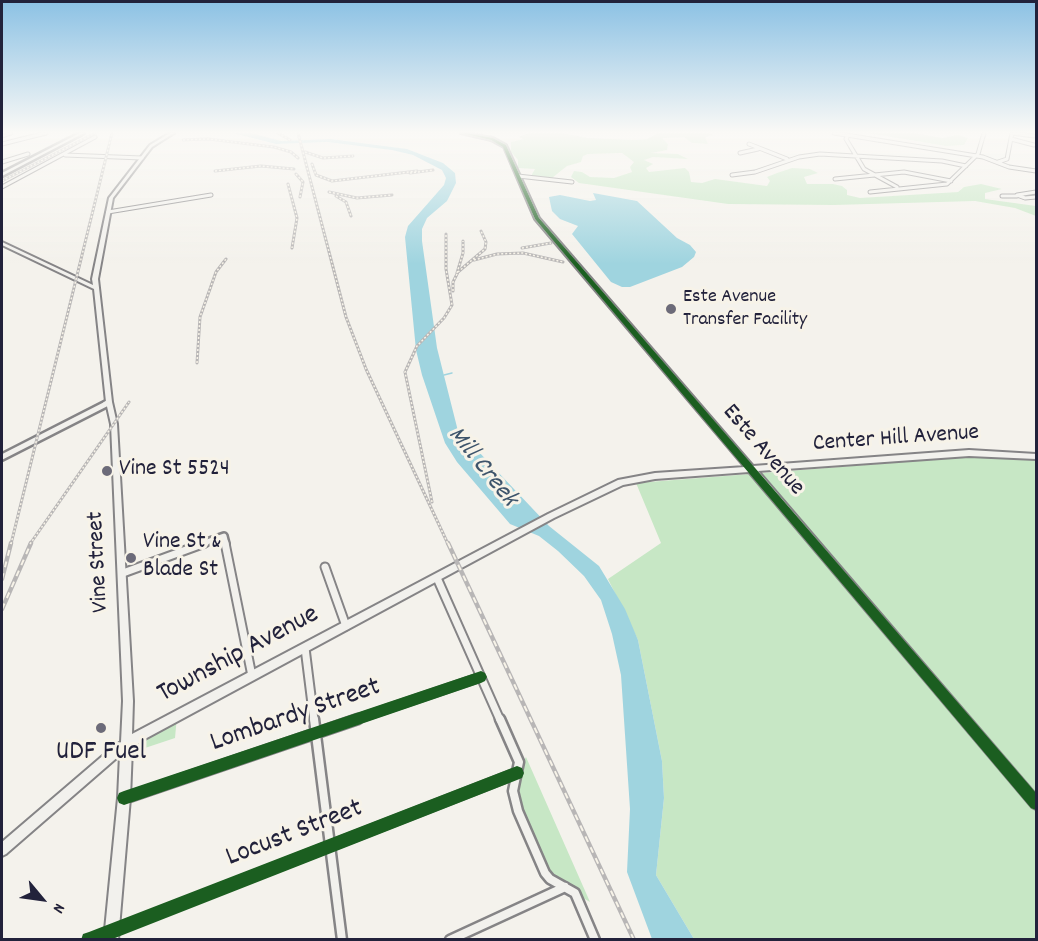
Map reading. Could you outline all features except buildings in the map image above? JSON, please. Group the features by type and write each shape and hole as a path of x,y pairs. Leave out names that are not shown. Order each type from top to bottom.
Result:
{"main road":[{"name":"Vine Street","path":"111,935 128,744 123,573 114,424 109,402 95,279 112,195 127,177"},
{"name":"Este Avenue","path":"518,177 537,218 1036,803"},
{"path":"2,243 95,288"},
{"name":"Center Hill Avenue","path":"519,533 606,489 632,480 969,453 1036,456"},
{"name":"Township Avenue","path":"2,850 128,744 519,533"}],"street":[{"path":"2,187 21,177"},
{"path":"526,177 572,182"},
{"path":"835,179 855,177"},
{"path":"878,177 898,187"},
{"path":"930,177 951,181"},
{"path":"870,192 898,187 936,187 955,177"},
{"path":"1002,196 1036,194"},
{"path":"108,212 211,195"},
{"path":"2,458 109,402"},
{"path":"123,573 224,536 252,676"},
{"path":"325,567 346,626"},
{"path":"437,578 519,762 513,791 518,811 545,873 575,893 595,939"},
{"path":"305,648 318,733 342,939"},
{"name":"Lombardy Street","path":"124,798 481,677"},
{"name":"Locust Street","path":"89,939 111,935 331,845 517,773"},
{"path":"450,939 565,887"}],"green space":[{"path":"571,177 690,177 691,182 702,183 715,179 767,186 770,181 767,177 804,177 807,184 842,186 847,190 847,195 860,198 958,192 964,187 981,184 1002,189 985,193 985,199 1036,206 1036,216 1015,208 975,201 834,205 728,204 579,183"},
{"path":"979,456 1036,460 1036,939 694,939 656,875 664,798 662,761 638,640 608,579 661,543 636,483"},
{"path":"177,716 175,738 127,754 128,744"},
{"path":"526,757 590,902 550,879 513,795 517,773"}],"water":[{"name":"Mill Creek","path":"455,177 456,183 447,201 427,218 422,229 422,241 437,348 461,443 478,451 549,526 599,566 625,609 638,640 662,761 664,798 656,875 694,939 652,939 627,872 630,809 621,675 612,634 601,600 584,576 558,551 539,536 510,524 457,462 445,443 422,375 416,350 405,237 408,226 444,185 446,178"},
{"path":"593,193 637,201 677,238 690,245 696,252 694,257 682,267 630,287 622,287 611,282 572,234 578,226 560,219 552,211 549,197 560,195 590,201 596,200"}],"waterway":[{"path":"444,375 452,373"}],"railway":[{"path":"2,181 10,177"},
{"path":"11,544 101,177"},
{"path":"299,177 303,182 300,197"},
{"path":"309,177 346,317 366,369 448,544"},
{"path":"321,177 332,181 367,177"},
{"path":"288,184 297,218 292,248"},
{"path":"329,192 357,198 392,195"},
{"path":"336,196 346,202 351,216"},
{"path":"453,291 453,282 458,272 485,249 486,242 481,231"},
{"path":"432,502 405,372 417,346 444,318 452,305 446,269 446,234"},
{"path":"457,273 463,253 463,241"},
{"path":"522,248 551,243"},
{"path":"474,260 497,254 523,253 563,262"},
{"path":"197,363 200,317 216,272 226,259"},
{"path":"30,544 129,402"},
{"path":"2,579 11,543"},
{"path":"2,609 31,543"},
{"path":"448,543 634,940"}],"cycle path":[{"path":"519,177 537,218 1036,803"},
{"path":"124,798 481,677"},
{"path":"89,940 517,773"}],"place":[{"name":"Este Avenue Transfer Facility","path":"671,309"},
{"name":"Vine St 5524","path":"107,471"},
{"name":"Vine St & Blade St","path":"131,558"},
{"name":"UDF Fuel","path":"101,728"}]}
